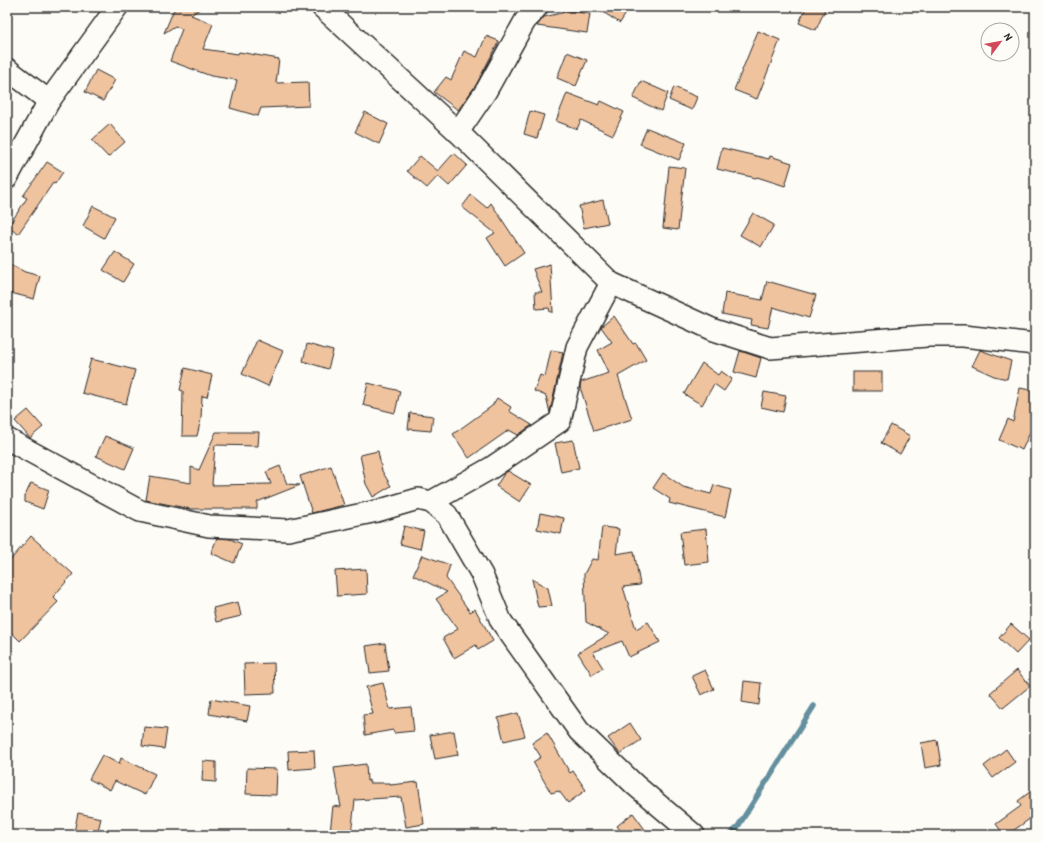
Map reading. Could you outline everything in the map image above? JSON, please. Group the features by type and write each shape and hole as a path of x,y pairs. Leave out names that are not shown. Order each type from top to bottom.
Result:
{"street":[{"path":"7,178 49,102 117,7"},
{"path":"322,7 458,132 611,283 714,330 770,348 927,336 963,336 1035,344"},
{"path":"458,132 486,90 525,22 537,7"},
{"path":"7,69 49,102"},
{"path":"431,502 491,468 560,421 577,347 611,283"},
{"path":"7,439 140,511 208,526 288,530 377,511 418,499 431,502 447,515 482,575 501,621 579,731 635,785 694,835"}],"building":[{"path":"175,7 202,7 191,15 213,24 203,49 238,54 239,52 279,59 276,83 308,82 309,106 261,108 258,116 230,108 237,80 211,76 170,61 182,29 175,26 164,33"},
{"path":"595,7 630,7 620,23"},
{"path":"806,7 826,7 816,30 799,23"},
{"path":"570,11 590,14 587,33 537,26 544,17"},
{"path":"758,31 780,40 757,99 734,90"},
{"path":"486,36 499,41 476,85 458,110 434,92 446,77 451,80 464,51 477,57"},
{"path":"567,52 587,60 576,86 557,78"},
{"path":"96,70 115,80 103,101 85,92"},
{"path":"641,81 668,93 661,111 633,98"},
{"path":"674,87 697,97 692,110 669,100"},
{"path":"567,93 599,105 601,101 624,112 613,135 581,120 577,129 556,121"},
{"path":"530,111 544,115 537,138 524,134"},
{"path":"365,112 388,124 379,144 355,132"},
{"path":"110,124 125,142 108,157 92,140"},
{"path":"647,128 686,143 679,160 640,144"},
{"path":"722,148 769,159 770,156 792,163 785,186 757,177 717,169"},
{"path":"454,153 467,165 449,186 438,176 427,188 407,171 420,156 438,171"},
{"path":"47,162 63,172 55,184 53,183 18,234 8,227 27,198 23,196"},
{"path":"669,166 685,168 678,230 663,228"},
{"path":"471,195 487,208 491,203 524,253 505,266 487,238 495,233 462,207"},
{"path":"603,200 608,223 584,228 579,206"},
{"path":"93,206 115,217 104,238 83,226"},
{"path":"753,213 774,225 761,247 740,235"},
{"path":"115,252 134,264 123,282 103,270"},
{"path":"7,263 25,272 40,276 34,299 7,292"},
{"path":"550,264 553,312 550,312 549,308 536,309 535,292 542,292 533,269"},
{"path":"767,281 816,295 809,318 773,307 768,328 751,325 752,320 722,314 725,293 762,300"},
{"path":"614,316 633,344 636,343 646,360 618,376 632,419 594,431 580,387 581,382 609,373 598,350 612,342 601,327"},
{"path":"257,340 283,351 268,386 242,374"},
{"path":"307,344 333,351 328,369 303,361"},
{"path":"551,350 563,352 550,413 546,396 534,391 540,375 545,377"},
{"path":"980,350 1011,361 1007,379 994,376 972,366"},
{"path":"740,351 761,358 756,378 734,372"},
{"path":"91,359 135,370 126,404 82,393"},
{"path":"702,363 718,375 721,371 732,379 724,391 714,384 702,405 684,394"},
{"path":"185,368 212,375 207,397 202,396 201,419 197,436 182,436 183,391 180,390"},
{"path":"853,372 882,372 882,391 853,391"},
{"path":"368,383 400,391 395,413 363,405"},
{"path":"1020,388 1035,391 1031,430 1022,450 999,440 1008,419 1013,422"},
{"path":"764,392 786,396 783,412 761,407"},
{"path":"497,398 511,407 509,411 532,425 518,435 509,430 469,458 453,434 492,406"},
{"path":"28,410 43,427 30,438 15,421"},
{"path":"410,413 433,416 431,431 408,429"},
{"path":"891,425 910,436 900,454 881,443"},
{"path":"216,432 259,432 258,446 215,445 212,485 271,484 266,472 280,466 287,484 300,485 257,502 257,509 191,509 146,500 150,476 191,483 191,467 199,470"},
{"path":"105,436 134,448 125,469 96,456"},
{"path":"573,440 579,468 561,472 555,443"},
{"path":"378,451 382,471 391,486 373,497 366,484 360,455"},
{"path":"331,466 344,505 312,513 300,476"},
{"path":"508,471 531,485 520,502 496,486 504,474"},
{"path":"663,473 683,487 711,494 714,485 731,490 725,517 669,503 670,499 653,488"},
{"path":"31,483 49,490 43,509 25,502 25,496"},
{"path":"540,513 564,518 561,534 537,529"},
{"path":"404,526 424,531 420,549 400,544"},
{"path":"602,527 619,529 616,554 634,551 640,585 623,587 636,629 648,622 660,642 629,657 622,641 593,652 603,668 592,675 578,653 609,634 586,622 584,574 592,559 598,560"},
{"path":"706,529 709,562 684,565 680,532"},
{"path":"31,536 73,574 53,597 58,602 20,641 7,628 7,564"},
{"path":"217,538 230,539 242,544 234,563 211,553"},
{"path":"422,555 450,565 446,578 470,612 475,609 493,641 478,650 476,645 454,658 443,638 458,629 436,599 447,592 413,575"},
{"path":"366,569 367,594 337,596 335,571"},
{"path":"532,579 548,588 552,606 538,607"},
{"path":"238,602 241,616 216,622 213,608"},
{"path":"1011,624 1029,640 1016,654 999,638"},
{"path":"385,643 389,671 370,673 366,646"},
{"path":"274,663 275,693 245,694 244,664"},
{"path":"705,670 714,689 701,695 692,676"},
{"path":"1017,670 1030,686 1003,708 990,693"},
{"path":"744,681 761,683 759,705 742,702"},
{"path":"383,683 390,709 411,707 414,731 394,733 393,730 365,735 363,715 373,714 366,687"},
{"path":"211,699 250,706 247,721 209,714"},
{"path":"518,713 525,736 504,741 498,718"},
{"path":"630,723 641,740 620,754 608,738"},
{"path":"144,727 167,729 164,749 142,746"},
{"path":"454,731 458,755 435,759 430,735"},
{"path":"547,733 570,773 573,771 586,790 568,803 559,791 551,793 533,762 541,757 532,743"},
{"path":"937,740 941,765 925,768 921,743"},
{"path":"1006,749 1015,762 993,778 984,766"},
{"path":"314,750 315,768 289,770 288,751"},
{"path":"102,755 119,764 121,758 155,774 145,795 115,781 110,790 89,779"},
{"path":"203,761 216,762 216,782 202,781"},
{"path":"366,764 367,781 369,780 369,783 390,783 390,785 418,782 424,824 406,827 401,797 355,800 351,835 330,832 333,806 341,807 334,768"},
{"path":"247,768 277,769 276,795 246,794"},
{"path":"1035,788 1035,823 1031,818 1007,835 1004,835 996,824 1021,806 1018,801"},
{"path":"78,813 101,818 97,835 74,832"},
{"path":"633,813 649,835 624,835 617,826"}],"waterway":[{"path":"730,835 737,828 814,706"}]}
